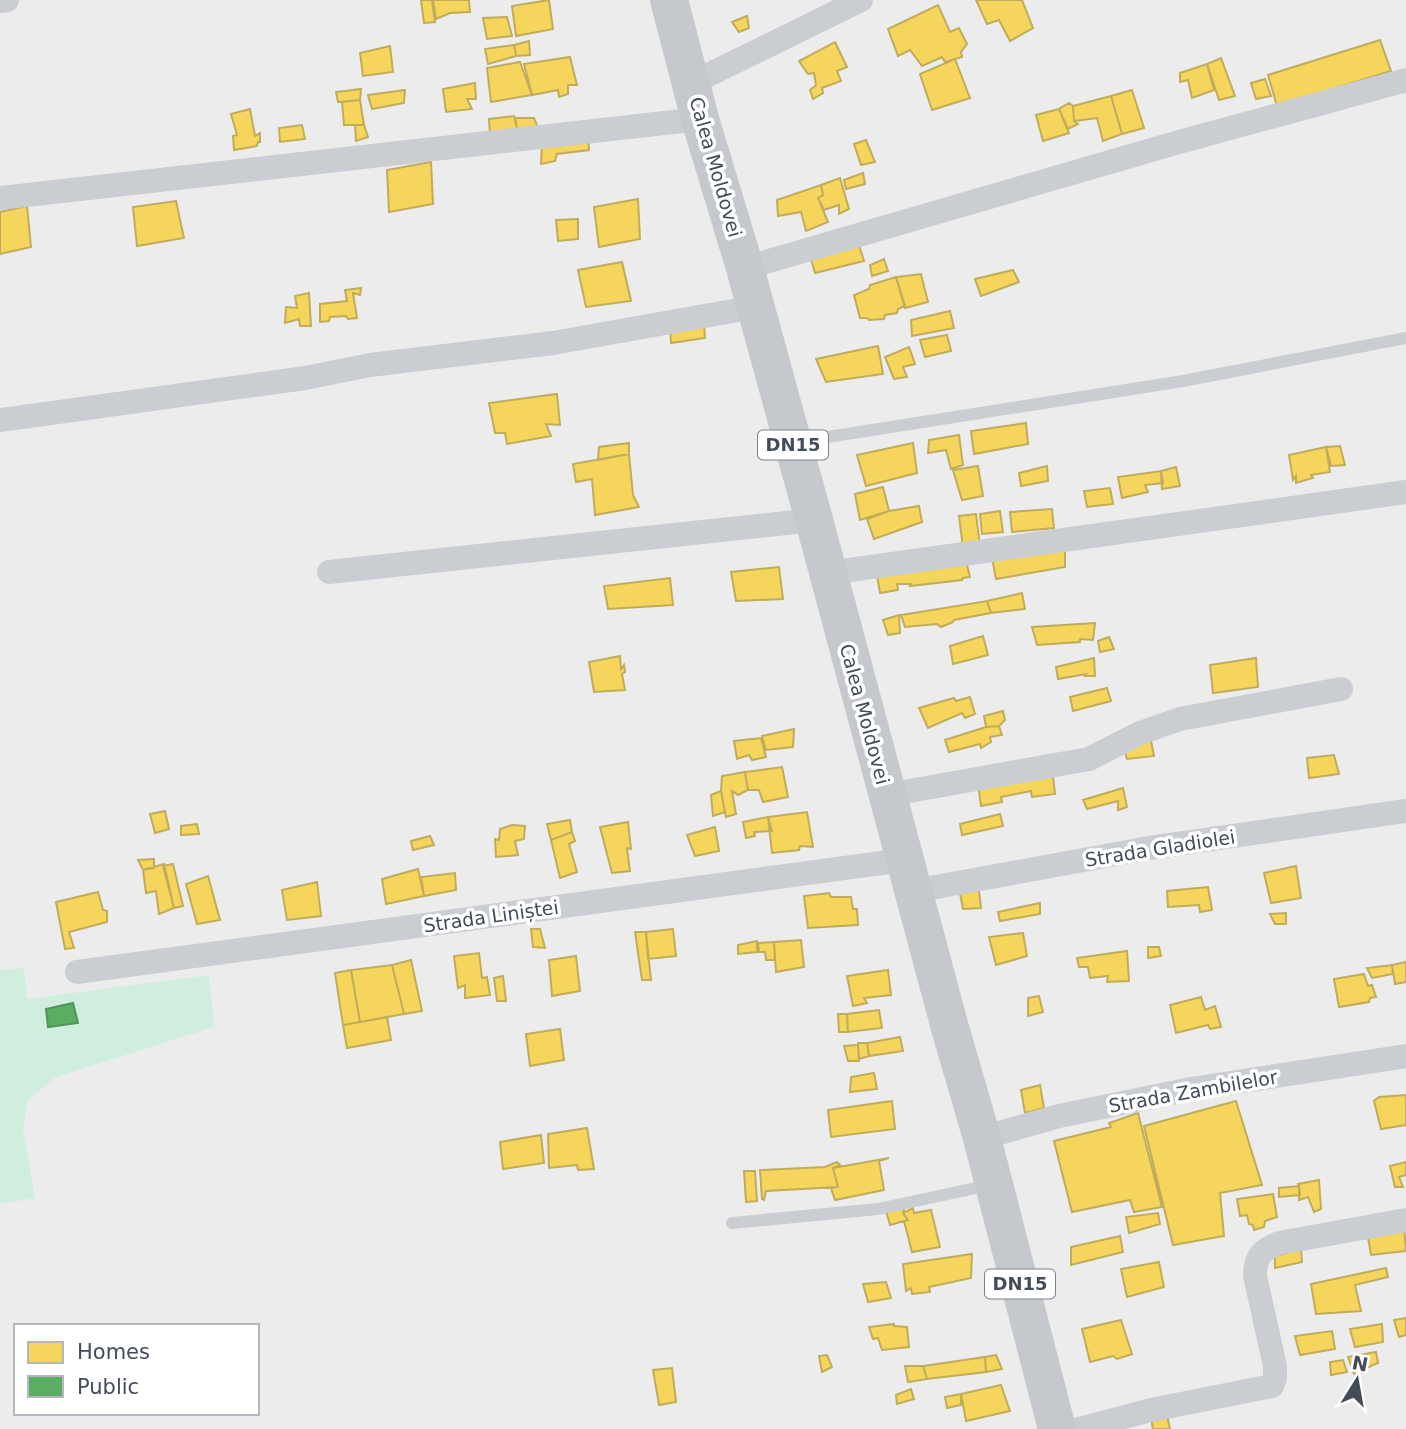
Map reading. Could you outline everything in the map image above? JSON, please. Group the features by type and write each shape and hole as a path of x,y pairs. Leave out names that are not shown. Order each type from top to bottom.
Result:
{"main road":[{"name":"Calea Moldovei","path":"669,0 745,268 982,1138 1057,1429"}],"street":[{"path":"0,1 7,0"},
{"path":"0,198 696,101 861,0"},
{"path":"745,268 1172,144 1406,80"},
{"path":"0,420 305,378 370,365 553,343 755,307"},
{"path":"828,573 1406,492"},
{"path":"329,572 814,520"},
{"path":"887,795 1089,759 1140,733 1180,719 1341,689"},
{"name":"Strada Gladiolei","path":"909,876 1149,848 1406,811"},
{"name":"Strada Liniștei","path":"77,972 909,876"},
{"name":"Strada Zambilelor","path":"982,1138 1059,1116 1191,1089 1406,1056"},
{"path":"1079,1429 1151,1410 1272,1386 1275,1366 1255,1276 1258,1255 1265,1248 1279,1243 1406,1220"}],"lane":[{"path":"792,442 1184,381 1406,338"},
{"path":"732,1223 878,1209 994,1184"}],"green space":[{"path":"24,968 27,999 209,975 214,1027 56,1077 27,1101 23,1130 35,1198 0,1204 0,970"}],"building: Homes":[{"path":"421,0 432,0 435,22 424,23"},
{"path":"433,0 469,0 470,12 450,13 436,19"},
{"path":"549,0 553,29 516,36 512,6"},
{"path":"976,0 1022,0 1033,28 1010,41 999,20 987,24"},
{"path":"938,5 950,32 959,28 967,44 961,52 962,57 945,62 942,57 922,66 910,50 898,56 888,29"},
{"path":"747,16 749,28 739,32 732,22"},
{"path":"507,17 512,36 487,39 483,18"},
{"path":"1380,40 1391,71 1277,106 1268,75"},
{"path":"529,41 530,55 516,56 514,45"},
{"path":"835,42 847,67 837,71 841,81 822,88 823,93 813,99 810,90 816,85 814,73 808,74 799,61"},
{"path":"514,45 516,56 488,64 485,49"},
{"path":"390,46 393,72 363,76 360,53"},
{"path":"570,57 577,85 568,85 568,94 559,97 558,90 532,95 524,64"},
{"path":"1221,58 1235,96 1219,100 1207,64"},
{"path":"955,59 970,98 932,110 920,74"},
{"path":"520,62 532,95 491,102 487,68"},
{"path":"1207,64 1214,90 1192,98 1188,80 1180,82 1180,73"},
{"path":"1265,79 1271,96 1256,99 1251,83"},
{"path":"475,83 476,99 467,99 472,109 446,112 443,89"},
{"path":"361,89 360,100 338,102 336,92"},
{"path":"405,90 404,103 372,109 368,95"},
{"path":"1132,90 1144,128 1122,134 1111,96"},
{"path":"1111,96 1122,134 1103,141 1097,118 1074,121 1073,106"},
{"path":"360,100 364,125 344,125 342,102"},
{"path":"1069,103 1073,106 1074,121 1078,124 1068,129 1059,109"},
{"path":"250,109 255,136 260,133 260,142 257,146 234,150 233,136 237,135 231,114"},
{"path":"1059,109 1069,133 1043,141 1036,115"},
{"path":"514,116 518,132 490,135 489,119"},
{"path":"515,118 534,118 538,128 518,132"},
{"path":"302,125 305,139 280,142 279,128"},
{"path":"355,125 364,125 368,137 356,141"},
{"path":"588,134 589,150 557,154 555,161 541,164 542,142"},
{"path":"866,140 875,162 861,165 854,144"},
{"path":"431,162 433,204 389,212 387,170"},
{"path":"863,173 865,184 846,189 844,180"},
{"path":"840,178 849,209 839,214 839,205 824,210 818,198 823,195 821,185"},
{"path":"821,185 823,195 818,198 828,222 806,231 801,212 778,216 777,200"},
{"path":"638,199 640,239 599,247 594,207"},
{"path":"176,201 184,238 137,246 133,207"},
{"path":"27,206 31,247 0,254 0,212"},
{"path":"578,219 578,239 558,241 556,220"},
{"path":"859,245 864,261 815,273 811,259"},
{"path":"884,259 888,271 872,276 870,265"},
{"path":"622,262 631,301 586,307 578,270"},
{"path":"1013,270 1019,282 981,296 975,279"},
{"path":"921,274 928,302 905,308 896,277"},
{"path":"896,277 905,306 898,309 897,313 885,315 884,319 860,318 854,295 869,289 870,285"},
{"path":"361,288 360,295 353,293 357,318 330,317 329,321 320,322 320,304 347,301 345,290"},
{"path":"309,293 311,326 300,326 299,319 285,323 286,307 297,308 295,296"},
{"path":"703,308 705,338 671,343 669,312"},
{"path":"950,311 954,328 912,336 911,320"},
{"path":"947,335 951,351 925,357 920,340"},
{"path":"878,346 883,374 826,382 816,359"},
{"path":"909,347 915,364 903,367 907,377 894,379 885,357"},
{"path":"557,394 560,425 546,424 551,436 507,444 505,433 495,433 489,403"},
{"path":"1026,423 1028,444 974,454 971,431"},
{"path":"959,435 963,465 951,469 946,450 928,453 929,440"},
{"path":"629,443 629,454 598,460 599,447"},
{"path":"913,443 917,473 866,486 857,455"},
{"path":"1340,446 1345,465 1331,466 1326,447"},
{"path":"1326,447 1330,472 1311,475 1313,478 1296,483 1296,476 1293,480 1289,455"},
{"path":"629,454 633,495 639,507 595,515 592,479 576,482 573,464"},
{"path":"978,466 983,496 962,500 953,470"},
{"path":"1047,466 1048,481 1021,486 1019,473"},
{"path":"1176,467 1180,486 1162,489 1161,471"},
{"path":"1161,471 1163,483 1145,485 1148,492 1122,498 1118,477"},
{"path":"883,487 889,511 860,520 855,494"},
{"path":"1110,488 1113,504 1087,507 1084,491"},
{"path":"919,506 922,522 874,539 867,519 889,511"},
{"path":"1052,509 1054,528 1012,532 1010,512"},
{"path":"1000,511 1003,532 982,534 980,514"},
{"path":"976,514 980,546 963,548 959,516"},
{"path":"1065,547 1065,567 996,579 992,558"},
{"path":"966,561 970,577 962,580 910,586 911,584 897,584 898,590 880,593 876,570"},
{"path":"779,567 783,599 736,601 731,572"},
{"path":"670,578 673,605 608,609 604,586"},
{"path":"1022,593 1025,609 991,613 987,601"},
{"path":"987,601 991,613 954,620 941,627 937,624 905,627 901,615"},
{"path":"899,615 900,633 888,635 883,620"},
{"path":"1095,623 1093,640 1080,639 1080,642 1037,645 1032,627"},
{"path":"983,636 988,655 953,664 950,646"},
{"path":"1109,637 1114,649 1100,652 1098,641"},
{"path":"620,656 621,669 624,665 625,672 622,674 625,690 594,692 589,662"},
{"path":"1094,658 1095,676 1085,676 1086,674 1058,679 1056,667"},
{"path":"1256,658 1258,687 1213,693 1210,665"},
{"path":"1107,688 1111,701 1073,711 1070,697"},
{"path":"970,697 975,714 965,718 962,713 928,728 919,708 954,698 956,701"},
{"path":"1003,711 1005,720 999,726 986,727 984,716"},
{"path":"999,726 1002,735 990,737 991,742 981,748 980,744 949,752 945,740 986,727"},
{"path":"794,729 793,747 766,750 762,736"},
{"path":"1150,736 1154,756 1127,759 1123,745"},
{"path":"761,738 766,757 752,760 749,755 737,759 734,741"},
{"path":"1334,755 1339,774 1309,778 1307,758"},
{"path":"782,767 788,797 763,802 759,790 748,790 745,772"},
{"path":"1052,768 1055,794 1032,797 1031,791 1001,797 1002,802 981,806 978,783"},
{"path":"745,772 748,790 738,795 732,791 736,814 726,817 721,791 722,776"},
{"path":"1123,788 1127,807 1118,810 1118,801 1087,809 1083,800"},
{"path":"721,791 725,812 713,816 711,795"},
{"path":"165,811 169,829 155,833 150,814"},
{"path":"807,812 813,847 800,846 799,850 772,853 768,817"},
{"path":"1000,814 1003,826 962,835 960,824"},
{"path":"768,817 772,831 754,832 755,836 746,838 743,822"},
{"path":"570,820 572,832 551,840 547,824"},
{"path":"628,822 630,871 612,873 600,827"},
{"path":"197,824 199,834 181,835 181,826"},
{"path":"512,825 525,826 524,839 515,841 518,855 496,857 495,839 499,840 500,829"},
{"path":"715,827 719,851 695,856 687,835"},
{"path":"572,832 575,841 569,844 577,872 560,878 551,840"},
{"path":"430,836 434,845 413,850 411,841"},
{"path":"154,859 154,868 143,870 138,860"},
{"path":"164,864 174,908 159,914 156,891 146,893 143,870"},
{"path":"173,864 183,906 174,908 163,866"},
{"path":"1296,866 1301,898 1271,903 1264,873"},
{"path":"418,869 424,896 386,904 382,879"},
{"path":"455,873 456,890 424,896 421,877"},
{"path":"208,876 220,920 197,924 186,884"},
{"path":"317,882 321,916 287,920 282,890"},
{"path":"978,883 981,908 963,909 959,888"},
{"path":"1208,887 1212,910 1200,912 1199,905 1168,907 1167,891"},
{"path":"98,892 103,910 107,911 107,922 69,932 74,948 65,949 56,902"},
{"path":"829,893 831,897 851,897 853,909 857,909 858,925 808,928 804,896"},
{"path":"1040,903 1040,914 1000,921 998,912"},
{"path":"1286,913 1286,924 1275,924 1270,914"},
{"path":"531,929 540,929 545,948 533,947"},
{"path":"673,929 676,956 648,959 646,932"},
{"path":"635,932 646,932 651,980 642,980"},
{"path":"1023,933 1027,956 996,965 989,937"},
{"path":"801,940 804,967 776,972 774,942"},
{"path":"757,941 757,952 738,954 738,945"},
{"path":"774,942 775,960 766,960 765,952 759,952 758,943"},
{"path":"1148,947 1159,947 1161,956 1148,958"},
{"path":"1127,951 1129,981 1107,982 1108,976 1090,978 1088,967 1079,967 1077,958"},
{"path":"479,953 482,978 487,977 490,995 465,998 465,985 458,988 454,956"},
{"path":"576,956 580,991 552,996 549,960"},
{"path":"411,960 422,1011 404,1014 392,965"},
{"path":"1406,962 1406,982 1395,984 1392,965"},
{"path":"392,965 404,1014 360,1022 351,970"},
{"path":"1392,965 1393,974 1372,978 1367,968"},
{"path":"351,970 360,1022 343,1025 335,973"},
{"path":"888,970 891,995 864,998 867,1003 853,1006 847,976"},
{"path":"1364,974 1376,997 1370,998 1369,1002 1339,1007 1334,979"},
{"path":"503,976 506,1001 497,1001 494,978"},
{"path":"1039,996 1043,1012 1028,1016 1028,998"},
{"path":"1201,997 1205,1010 1215,1006 1221,1027 1210,1029 1208,1025 1176,1033 1170,1005"},
{"path":"879,1010 882,1028 848,1032 847,1014"},
{"path":"838,1014 847,1014 848,1032 839,1032"},
{"path":"387,1017 391,1040 347,1048 343,1025"},
{"path":"560,1029 564,1060 530,1066 526,1034"},
{"path":"900,1037 903,1051 869,1056 867,1043"},
{"path":"858,1043 867,1043 869,1056 859,1059"},
{"path":"858,1045 859,1061 848,1061 844,1046"},
{"path":"874,1073 877,1089 850,1092 851,1077"},
{"path":"1040,1085 1044,1108 1025,1113 1021,1090"},
{"path":"1406,1095 1406,1125 1381,1129 1374,1101 1379,1097"},
{"path":"892,1101 895,1129 831,1137 828,1110"},
{"path":"1236,1101 1262,1185 1220,1193 1224,1236 1173,1245 1144,1126"},
{"path":"1138,1113 1162,1207 1134,1212 1130,1200 1072,1212 1054,1141 1111,1127 1109,1123"},
{"path":"587,1128 594,1169 578,1170 577,1165 549,1168 548,1134"},
{"path":"541,1135 544,1163 503,1169 500,1142"},
{"path":"889,1158 879,1161 884,1190 835,1200 831,1188 838,1187 833,1168"},
{"path":"837,1162 840,1165 833,1168 838,1187 766,1191 764,1200 762,1199 760,1170 825,1167"},
{"path":"1406,1162 1406,1175 1399,1177 1403,1187 1395,1187 1390,1166"},
{"path":"744,1171 755,1171 757,1201 746,1202"},
{"path":"1319,1180 1321,1209 1314,1212 1308,1197 1299,1200 1298,1184"},
{"path":"1299,1186 1300,1195 1279,1197 1279,1188"},
{"path":"1273,1194 1277,1217 1265,1221 1264,1227 1254,1230 1247,1215 1240,1216 1237,1199"},
{"path":"905,1206 903,1213 908,1220 890,1225 886,1211"},
{"path":"913,1208 914,1213 931,1210 940,1247 912,1252 904,1221 908,1220 903,1213"},
{"path":"1158,1213 1160,1224 1129,1233 1126,1217"},
{"path":"1404,1225 1406,1251 1371,1255 1367,1232"},
{"path":"1120,1236 1123,1252 1071,1265 1071,1247"},
{"path":"1301,1249 1302,1262 1275,1268 1275,1256"},
{"path":"972,1254 971,1278 929,1287 930,1292 912,1294 911,1288 906,1291 903,1264"},
{"path":"1159,1262 1164,1287 1127,1297 1121,1269"},
{"path":"1386,1268 1388,1277 1355,1285 1361,1311 1316,1314 1311,1284"},
{"path":"886,1282 891,1298 868,1302 863,1284"},
{"path":"1406,1318 1406,1335 1399,1337 1394,1320"},
{"path":"1121,1320 1132,1354 1117,1359 1113,1356 1090,1362 1082,1329"},
{"path":"894,1324 907,1327 909,1347 882,1350 878,1338 873,1339 869,1327"},
{"path":"1382,1324 1383,1342 1355,1347 1350,1329"},
{"path":"1332,1331 1335,1349 1300,1355 1295,1336"},
{"path":"1376,1352 1378,1363 1354,1374 1348,1357"},
{"path":"827,1355 832,1367 822,1372 819,1356"},
{"path":"996,1355 1002,1369 986,1372 985,1357"},
{"path":"985,1357 986,1372 927,1379 923,1366"},
{"path":"1343,1360 1347,1372 1331,1375 1330,1362"},
{"path":"905,1366 923,1366 927,1379 908,1382"},
{"path":"672,1368 676,1402 659,1405 653,1370"},
{"path":"1001,1385 1010,1411 966,1421 961,1394"},
{"path":"911,1389 914,1399 897,1404 896,1395"},
{"path":"961,1394 961,1405 947,1408 945,1397"},
{"path":"1167,1415 1170,1429 1153,1429 1151,1418"}],"building: Public":[{"path":"73,1003 78,1023 48,1027 46,1009"}]}
